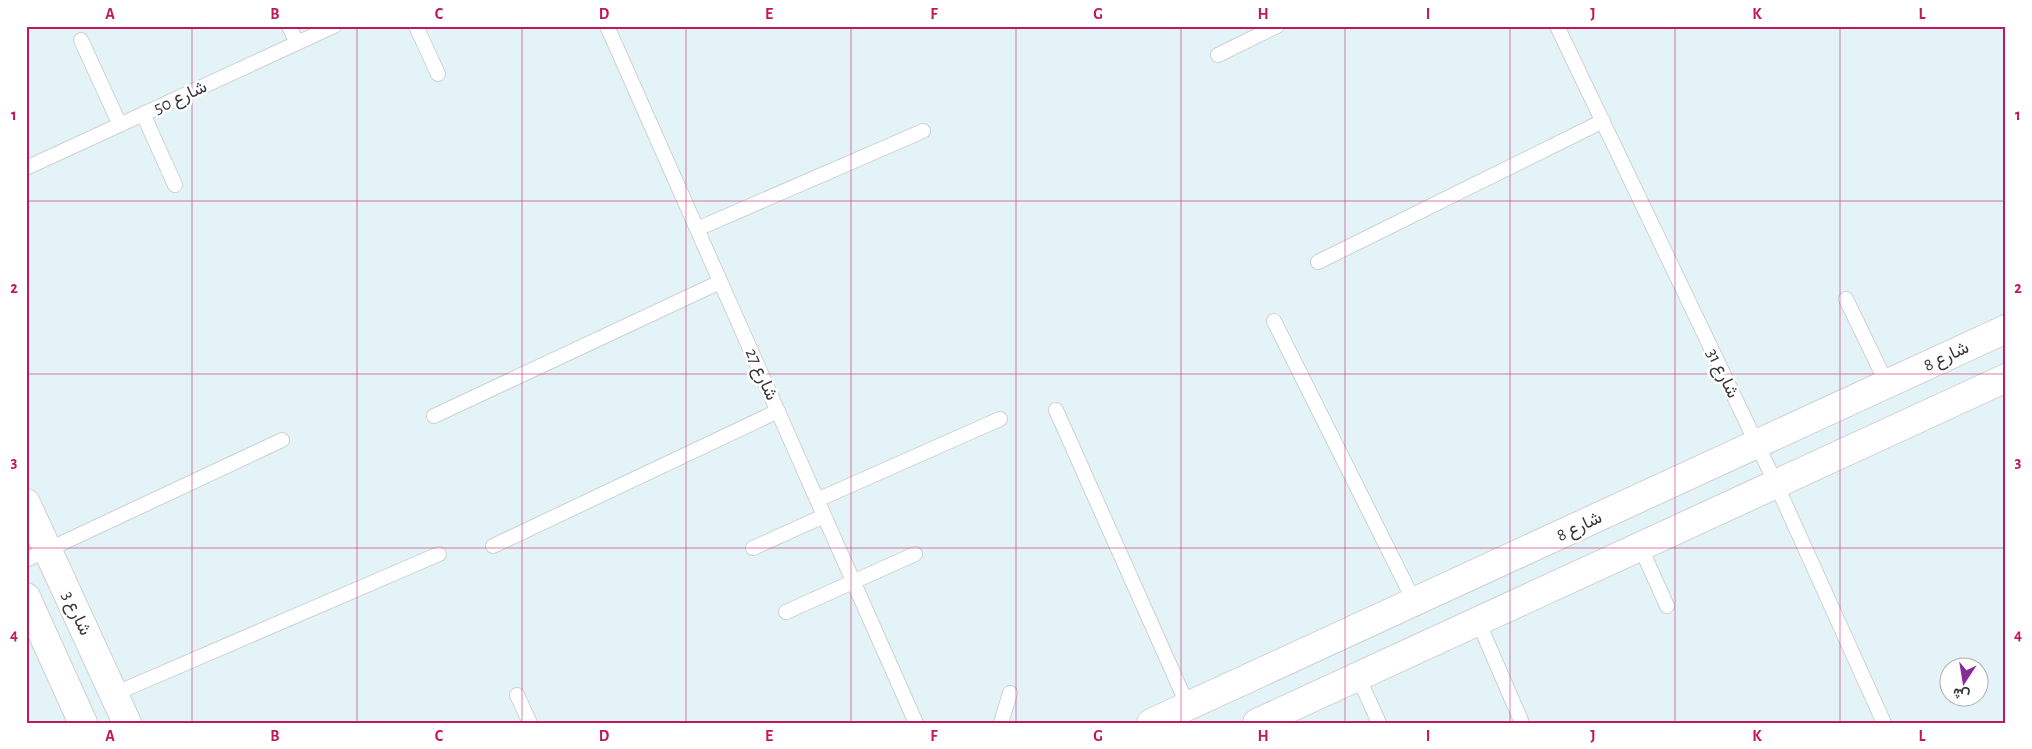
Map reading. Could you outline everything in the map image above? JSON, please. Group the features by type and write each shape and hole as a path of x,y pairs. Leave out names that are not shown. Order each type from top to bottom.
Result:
{"street":[{"name":"شارع 8","path":"1151,723 2006,329"},
{"path":"1258,723 2006,378"},
{"name":"شارع 3","path":"26,503 37,555 114,694 127,723"},
{"path":"26,597 83,723"}],"lane":[{"path":"289,26 297,44"},
{"name":"شارع 50","path":"26,168 334,26"},
{"path":"416,26 438,74"},
{"name":"شارع 27","path":"607,26 916,723"},
{"path":"1218,55 1277,26"},
{"name":"شارع 31","path":"1557,26 1776,484 1884,723"},
{"path":"81,40 120,125"},
{"path":"143,114 175,184"},
{"path":"1318,262 1603,121"},
{"path":"697,229 924,131"},
{"path":"434,416 720,282"},
{"path":"1846,299 1887,384"},
{"path":"1274,321 1414,601"},
{"path":"1056,410 1188,706"},
{"path":"493,546 778,411"},
{"path":"817,500 1000,419"},
{"path":"37,555 282,440"},
{"path":"754,548 824,516"},
{"path":"1640,546 1667,606"},
{"path":"114,694 440,554"},
{"path":"786,612 915,554"},
{"path":"1478,621 1522,723"},
{"path":"1358,676 1379,723"},
{"path":"1001,723 1010,693"},
{"path":"517,695 530,723"}],"shaded area":[{"path":"26,26 2006,26 2006,723 26,723"}]}
